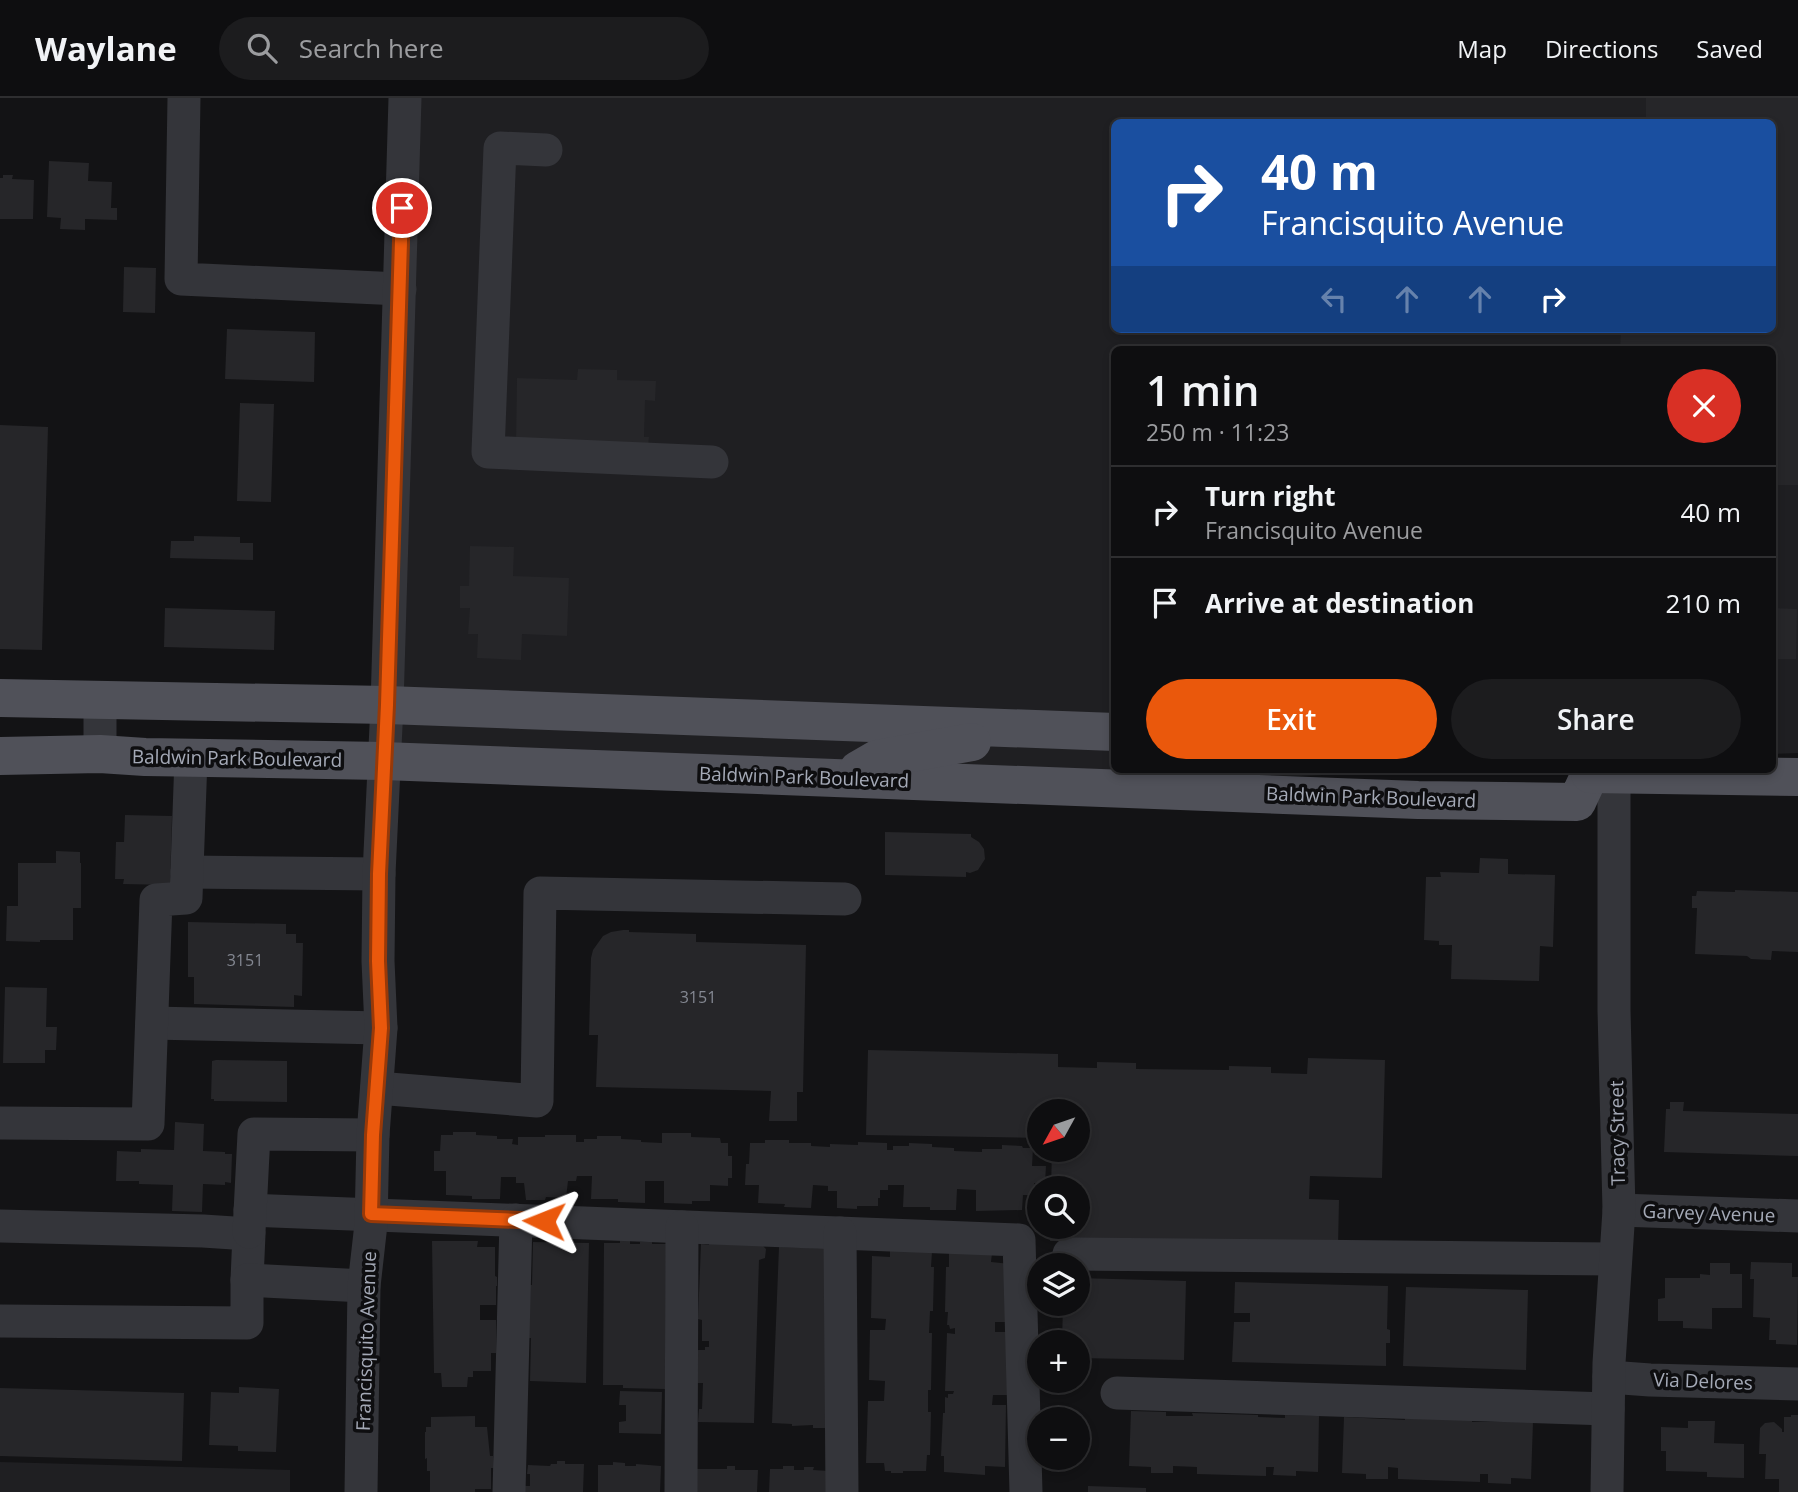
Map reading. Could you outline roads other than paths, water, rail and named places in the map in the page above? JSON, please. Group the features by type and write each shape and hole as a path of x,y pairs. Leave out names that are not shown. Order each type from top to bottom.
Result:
{"main road":[{"path":"0,698 387,705 1111,732"},
{"path":"844,778 877,759 1044,728"},
{"name":"Baldwin Park Boulevard","path":"0,756 100,754 383,761 1418,800 1577,802 1598,773"},
{"path":"1598,773 1798,776"}],"street":[{"path":"184,98 181,279 400,289"},
{"name":"Francisquito Avenue","path":"361,1492 364,1286 371,1214 373,1135 381,1028 378,961 379,874 387,705 405,98"},
{"path":"546,150 500,148 488,452 712,462"},
{"path":"100,700 100,754"},
{"path":"0,1123 148,1124 156,900 186,898 191,758"},
{"name":"Tracy Street","path":"1598,773 1614,1010 1619,1210 1608,1393 1607,1492"},
{"path":"187,872 379,874"},
{"path":"377,1088 537,1101 540,893 845,899"},
{"path":"152,1023 381,1028"},
{"path":"0,1321 247,1323 254,1134 373,1135"},
{"name":"Garvey Avenue","path":"1619,1210 1798,1216"},
{"path":"0,1226 203,1231 249,1222 371,1214 1019,1240 1026,1492"},
{"path":"509,1492 516,1220"},
{"path":"681,1492 682,1227"},
{"path":"840,1233 842,1492"},
{"path":"1090,1254 1615,1259"},
{"path":"247,1280 364,1286"},
{"name":"Via Delores","path":"1117,1393 1608,1393 1650,1380 1798,1384"}]}
